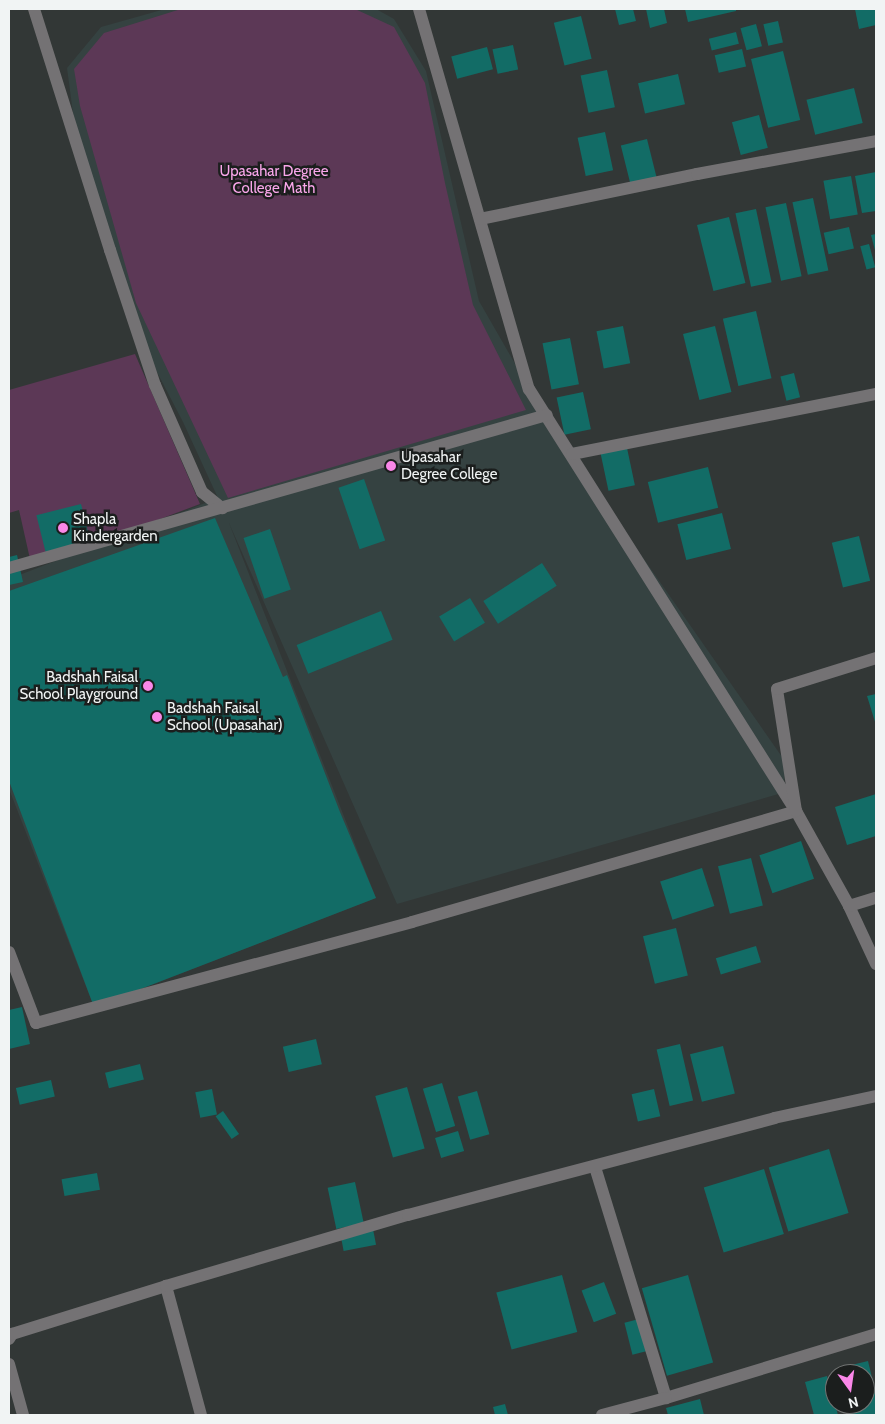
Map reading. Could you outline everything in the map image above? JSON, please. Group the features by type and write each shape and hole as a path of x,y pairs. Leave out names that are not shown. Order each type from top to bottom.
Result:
{"street":[{"path":"34,9 155,385 202,492 222,508"},
{"path":"419,9 529,389 572,454 796,811 849,906 876,964"},
{"path":"480,219 697,174 876,141"},
{"path":"572,454 876,394"},
{"path":"9,568 547,415"},
{"path":"796,811 777,689 876,658"},
{"path":"9,952 36,1023 421,919 796,811"},
{"path":"849,906 876,898"},
{"path":"9,1339 12,1334 166,1286 408,1215 595,1167 774,1118 876,1096"},
{"path":"595,1167 666,1398"},
{"path":"166,1286 201,1415"},
{"path":"602,1415 666,1398 876,1334"},
{"path":"9,1364 23,1415"}],"shaded area":[{"name":"Upasahar Degree College","path":"165,9 376,9 394,19 426,71 479,301 549,423 787,764 782,793 397,904 229,523 376,898 94,1007 9,789 9,579 218,498 183,422 146,351 80,166 67,68 101,27"}],"green space":[{"name":"Upasahar Degree College Math","path":"181,9 355,9 394,27 425,83 445,183 473,305 526,410 228,498 136,303 80,106 74,69 104,33"},
{"path":"135,354 200,504 115,536 30,559 19,510 9,513 9,390"}],"building":[{"path":"615,9 633,9 636,21 619,25"},
{"path":"646,9 664,9 667,23 650,28"},
{"path":"685,9 736,9 736,11 688,22"},
{"path":"855,9 876,9 876,25 859,29"},
{"path":"581,16 592,59 564,65 554,23"},
{"path":"778,21 783,42 768,46 763,24"},
{"path":"756,24 762,46 746,50 741,28"},
{"path":"736,32 739,44 712,50 709,39"},
{"path":"513,45 518,69 498,74 492,49"},
{"path":"487,47 493,69 457,79 451,57"},
{"path":"742,49 746,67 719,73 715,55"},
{"path":"783,51 800,120 768,128 751,59"},
{"path":"607,70 615,107 588,113 581,76"},
{"path":"678,74 685,104 645,113 638,83"},
{"path":"854,88 863,123 815,135 806,100"},
{"path":"759,115 768,148 741,155 732,122"},
{"path":"605,132 613,170 586,176 578,138"},
{"path":"647,139 657,178 630,184 621,146"},
{"path":"876,172 876,211 862,213 855,176"},
{"path":"851,176 858,214 830,219 823,181"},
{"path":"813,198 828,270 808,275 792,202"},
{"path":"786,203 802,276 781,281 765,207"},
{"path":"756,209 772,282 751,287 735,213"},
{"path":"729,217 745,283 713,291 697,225"},
{"path":"849,227 854,248 829,254 824,233"},
{"path":"876,234 876,254 871,235"},
{"path":"869,244 875,267 867,270 860,246"},
{"path":"756,311 772,378 738,386 723,319"},
{"path":"623,326 630,363 604,368 596,331"},
{"path":"715,326 731,392 699,400 683,334"},
{"path":"570,338 579,384 551,389 543,343"},
{"path":"794,373 800,397 786,401 780,376"},
{"path":"583,392 591,429 564,435 557,398"},
{"path":"627,448 635,485 608,491 601,454"},
{"path":"708,467 718,508 658,523 648,482"},
{"path":"364,479 385,540 360,549 338,488"},
{"name":"Shapla Kindergarden","path":"81,504 90,541 46,552 36,515"},
{"path":"722,513 731,549 686,560 677,524"},
{"name":"Badshah Faisal School (Upasahar)","path":"215,518 283,677 287,675 340,812 376,898 94,1007 9,781 9,591"},
{"path":"270,529 291,590 264,599 244,538"},
{"path":"859,536 870,581 843,587 832,543"},
{"path":"17,555 23,582 9,585 9,557"},
{"path":"542,563 557,586 498,624 483,601"},
{"path":"470,598 485,623 454,641 439,617"},
{"path":"381,611 393,640 308,674 297,645"},
{"path":"876,694 876,725 867,696"},
{"path":"876,794 876,836 847,845 835,807"},
{"path":"801,841 814,879 772,893 759,855"},
{"path":"751,858 763,906 730,914 718,866"},
{"path":"702,868 714,906 673,920 660,882"},
{"path":"676,928 688,976 655,984 643,936"},
{"path":"756,946 761,962 721,975 716,958"},
{"path":"22,1007 30,1044 9,1049 9,1010"},
{"path":"316,1039 322,1064 289,1072 283,1047"},
{"path":"680,1044 693,1101 670,1106 657,1049"},
{"path":"723,1046 735,1094 702,1102 690,1054"},
{"path":"140,1064 144,1080 109,1088 105,1073"},
{"path":"51,1080 55,1097 20,1105 16,1088"},
{"path":"442,1083 455,1126 436,1132 423,1089"},
{"path":"407,1087 425,1149 393,1158 375,1096"},
{"path":"212,1089 217,1115 200,1118 195,1092"},
{"path":"654,1089 660,1116 638,1121 632,1094"},
{"path":"477,1091 489,1134 470,1140 458,1097"},
{"path":"223,1111 239,1134 232,1139 216,1116"},
{"path":"458,1131 464,1151 441,1158 435,1138"},
{"path":"829,1149 849,1213 788,1231 769,1167"},
{"path":"764,1169 784,1234 724,1252 704,1187"},
{"path":"97,1173 100,1190 64,1196 62,1179"},
{"path":"355,1182 364,1223 336,1229 328,1188"},
{"path":"373,1229 376,1245 344,1251 341,1235"},
{"path":"562,1275 577,1332 512,1350 496,1293"},
{"path":"688,1275 713,1362 667,1376 642,1288"},
{"path":"604,1282 616,1314 594,1322 582,1291"},
{"path":"639,1319 647,1351 632,1355 624,1323"},
{"path":"868,1361 869,1364 856,1364"},
{"path":"825,1377 825,1414 838,1415 814,1415 805,1382"},
{"path":"875,1390 876,1415 851,1415 875,1414"},
{"path":"700,1399 704,1415 668,1415 666,1408"},
{"path":"505,1404 508,1415 495,1415 493,1407"}],"place":[{"name":"Upasahar Degree College","path":"391,466"},
{"name":"Shapla Kindergarden","path":"63,528"},
{"name":"Badshah Faisal School Playground","path":"148,686"},
{"name":"Badshah Faisal School (Upasahar)","path":"157,717"}]}
